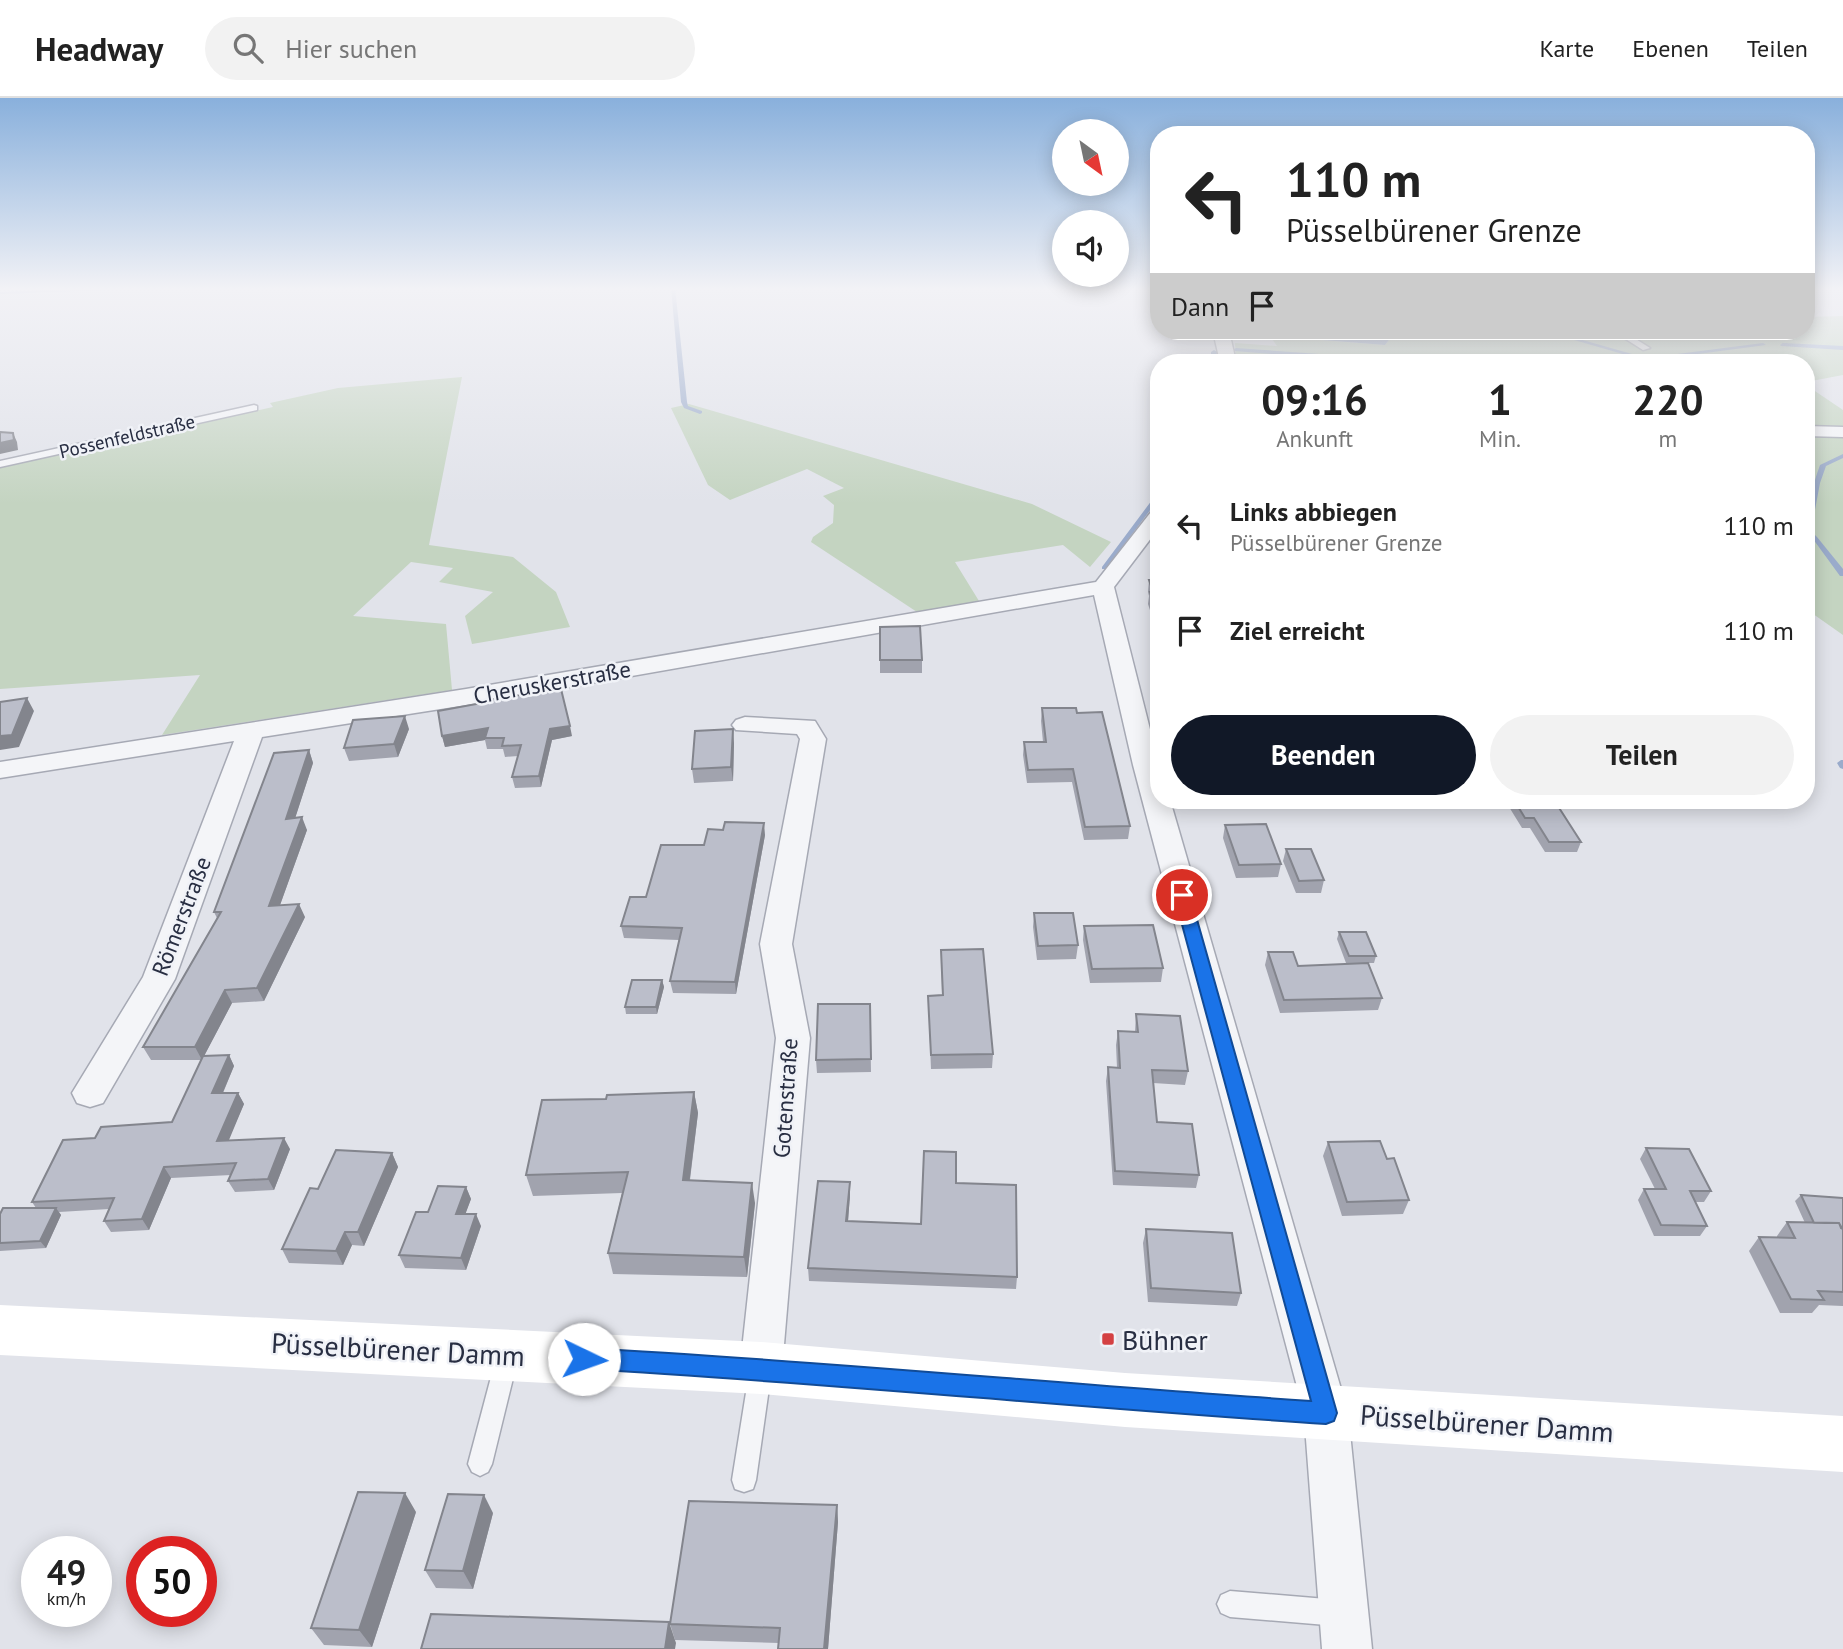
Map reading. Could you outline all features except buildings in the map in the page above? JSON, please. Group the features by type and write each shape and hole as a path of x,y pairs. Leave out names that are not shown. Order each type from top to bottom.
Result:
{"main road":[{"name":"Püsselbürener Damm","path":"0,1330 761,1368 1111,1399 1843,1444"}],"street":[{"path":"1815,431 1843,432"},
{"path":"1150,526 1102,587 1150,758"},
{"name":"Cheruskerstraße","path":"0,770 466,697 1102,587"},
{"name":"Gotenstraße","path":"745,725 806,727 813,738 776,944 793,1038 761,1368"},
{"name":"Römerstraße","path":"90,1093 159,979 251,730"},
{"path":"1164,809 1326,1413 1339,1536 1345,1631"}],"lane":[{"name":"Possenfeldstraße","path":"0,464 254,408"},
{"path":"480,1464 508,1354"},
{"path":"744,1480 761,1368"},
{"path":"1230,1604 1345,1631"}],"green space":[{"path":"1815,359 1843,359 1843,375 1815,380"},
{"path":"462,377 429,545 513,557 556,592 570,627 472,644 465,616 493,592 439,582 453,568 411,562 353,616 446,624 452,690 162,735 200,675 0,689 0,467 273,407 270,403 338,388"},
{"path":"1815,391 1843,410 1843,427 1815,426"},
{"path":"689,404 1032,504 1111,542 1090,567 1063,545 955,562 979,601 917,612 811,542 813,537 833,523 834,505 823,496 844,488 807,469 730,500 708,485 671,408"},
{"path":"1815,436 1843,437 1843,635 1815,615"}],"waterway":[{"path":"680,359 684,402 686,407 700,412"},
{"path":"1815,493 1823,465 1843,456"},
{"path":"1104,568 1150,506"},
{"path":"1815,538 1843,574"},
{"path":"1843,763 1843,766"}],"place":[{"name":"Bühner","path":"1108,1339"}],"route":[{"path":"584,1359 761,1368 1125,1400 1326,1413 1182,895"}]}
